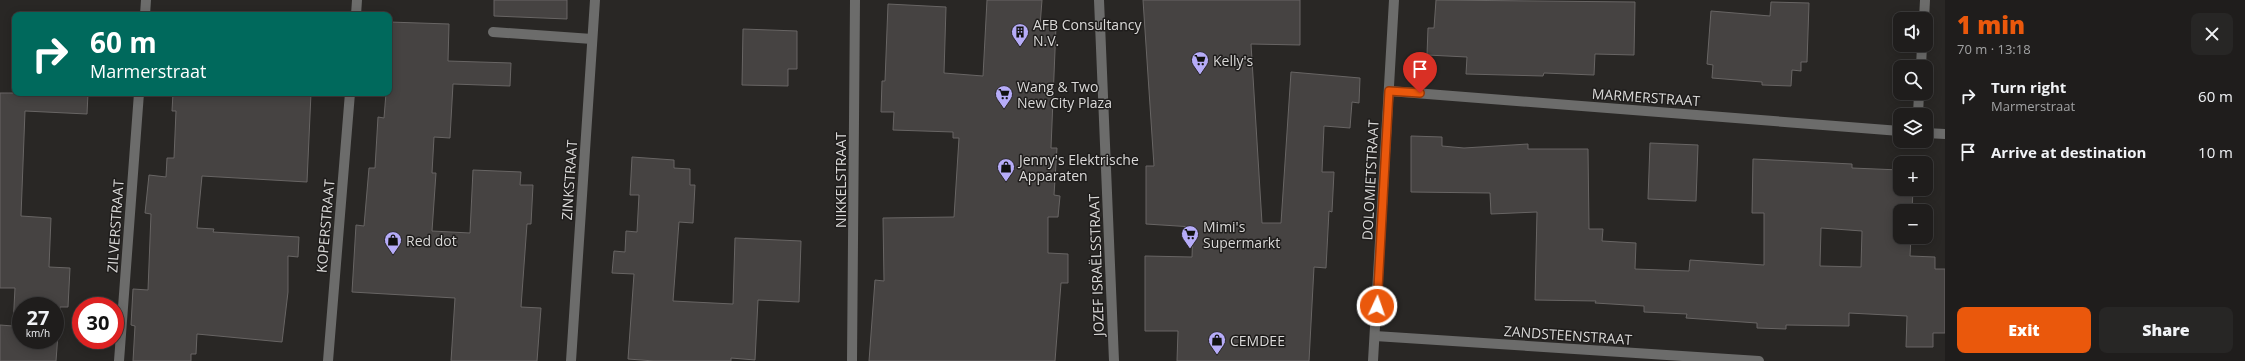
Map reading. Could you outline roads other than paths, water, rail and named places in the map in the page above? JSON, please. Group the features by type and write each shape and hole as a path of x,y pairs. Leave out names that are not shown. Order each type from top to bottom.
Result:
{"street":[{"path":"145,12 146,0"},
{"path":"356,12 357,0"},
{"name":"ZINKSTRAAT","path":"571,361 595,0"},
{"name":"NIKKELSTRAAT","path":"852,361 855,0"},
{"name":"JOZEF ISRAËLSSTRAAT","path":"1099,0 1114,361"},
{"name":"DOLOMIETSTRAAT","path":"1373,361 1394,0"},
{"path":"1924,12 1925,0"},
{"path":"493,32 592,39"},
{"name":"MARMERSTRAAT","path":"1389,91 1893,130"},
{"name":"ZILVERSTRAAT","path":"119,361 139,96"},
{"name":"KOPERSTRAAT","path":"328,361 350,96"},
{"path":"1933,133 1945,134"},
{"name":"ZANDSTEENSTRAAT","path":"1375,336 1759,361"}],"place":[{"name":"AFB Consultancy N.V.","path":"1020,47"},
{"name":"Kelly's","path":"1200,75"},
{"name":"Wang & Two New City Plaza","path":"1004,109"},
{"name":"Jenny's Elektrische Apparaten","path":"1006,182"},
{"name":"Mimi's Supermarkt","path":"1190,249"},
{"name":"Red dot","path":"393,255"},
{"name":"CEMDEE","path":"1217,355"}]}
